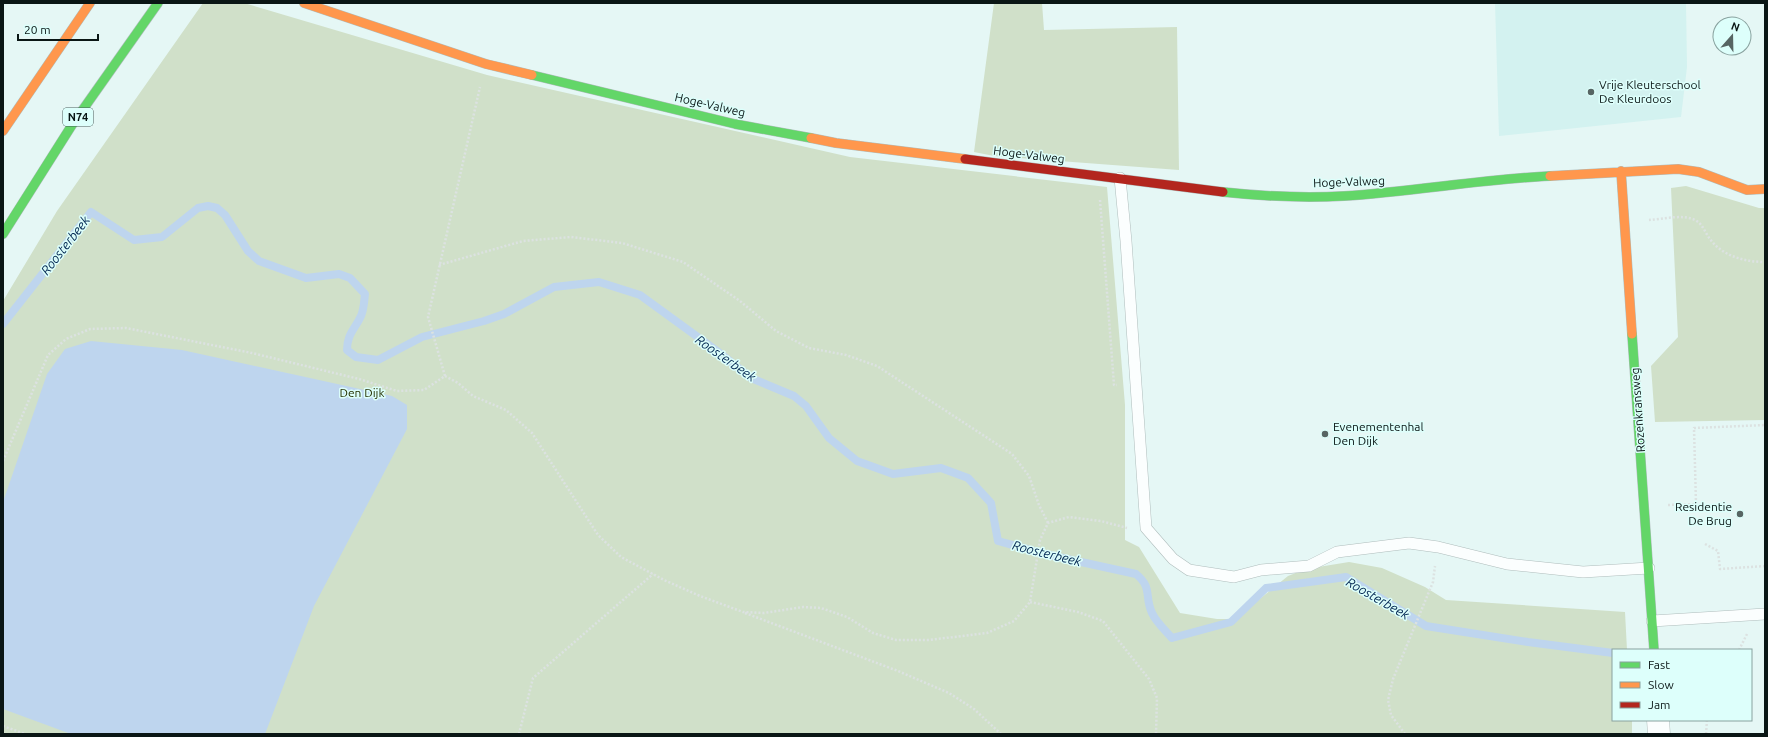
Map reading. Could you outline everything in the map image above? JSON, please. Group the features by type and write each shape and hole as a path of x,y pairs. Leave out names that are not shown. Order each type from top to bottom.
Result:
{"main road":[{"path":"3,131 90,3"},
{"name":"N74","path":"3,234 72,125 158,3"},
{"name":"Hoge-Valweg","path":"304,3 486,64 734,124 836,143 1250,195 1343,196 1402,191 1521,177 1678,169 1699,172 1747,190 1765,189"},
{"name":"Rozenkransweg","path":"1621,171 1654,649"}],"street":[{"path":"1658,721 1659,734"}],"lane":[{"path":"1120,178 1126,241 1146,528 1173,559 1189,570 1234,577 1261,570 1309,566 1337,552 1409,543 1438,547 1507,564 1583,572 1649,568"},
{"path":"1652,621 1765,614"}],"path":[{"path":"486,64 428,317 445,376 458,383 473,396 506,410 532,432 598,535 621,557 700,596 898,671 948,693 974,709 1001,734"},
{"path":"1673,218 1687,218 1696,220 1702,225 1711,241 1722,251 1728,254 1749,262 1765,262"},
{"path":"439,265 523,241 571,237 622,242 683,262 740,301 776,331 809,348 846,355 877,366 1012,454 1029,476 1039,505 1048,523"},
{"path":"3,462 48,355 66,339 90,329 126,328 245,352 359,379 397,391 424,390 445,376"},
{"path":"1644,506 1696,504 1694,428 1765,425"},
{"path":"743,612 764,613 803,607 821,608 847,617 873,633 896,640 929,640 987,633 1014,621 1030,602 1034,568 1040,540 1048,523 1069,517 1101,521 1129,529 1146,528"},
{"path":"1705,544 1718,551 1720,569 1765,566"},
{"path":"1405,734 1391,715 1388,700 1393,679 1433,582 1438,547"},
{"path":"518,734 533,678 653,574"},
{"path":"1030,602 1078,612 1103,621 1148,679 1157,698 1156,734"},
{"path":"1706,734 1707,721"},
{"path":"3,726 25,734"}],"shaded area":[{"name":"Vrije Kleuterschool De Kleurdoos","path":"1495,3 1686,3 1687,67 1681,117 1499,136"},
{"path":"91,341 182,350 392,396 407,405 407,429 314,606 265,734 71,734 3,709 3,502 47,374 65,349"}],"green space":[{"name":"Den Dijk","path":"203,3 244,3 487,75 850,157 1107,187 1125,405 1125,540 1139,547 1180,613 1217,619 1235,619 1288,576 1306,569 1349,562 1382,568 1425,587 1446,600 1625,612 1627,649 1612,649 1612,721 1632,721 1632,734 3,734 3,301 57,211"},
{"path":"994,3 1042,3 1044,30 1177,27 1179,170 994,156 974,152"},
{"path":"1686,186 1759,208 1765,208 1765,420 1655,422 1651,366 1678,337 1671,188"}],"waterway":[{"name":"Roosterbeek","path":"3,324 91,212 134,240 162,237 198,208 208,206 217,208 225,215 248,251 259,261 306,278 339,274 350,278 365,294 362,313 347,344 347,350 356,357 378,360 422,337 484,321 504,314 554,287 599,282 640,295 717,351 751,378 794,396 806,406 829,438 857,461 893,474 941,468 968,478 991,503 998,541 1049,555 1136,574 1145,584 1150,607 1154,616 1158,623 1172,638 1231,622 1266,588 1346,577 1426,626 1528,642 1612,653"}],"traffic: fast":[{"path":"3,234 72,125 158,3"},
{"path":"532,75 735,124 811,138"},
{"path":"1223,192 1252,195 1314,197 1344,196 1550,176"},
{"path":"1632,334 1654,649"}],"traffic: slow":[{"path":"3,131 90,3"},
{"path":"304,3 486,64 532,75"},
{"path":"811,138 836,143 965,159"},
{"path":"1550,176 1678,169 1699,172 1747,190 1765,189"},
{"path":"1621,171 1632,334"}],"traffic: jam":[{"path":"965,159 1223,192"}],"place":[{"name":"Vrije Kleuterschool De Kleurdoos","path":"1591,92"},
{"name":"Evenementenhal Den Dijk","path":"1325,434"},
{"name":"Residentie De Brug","path":"1740,514"}]}
